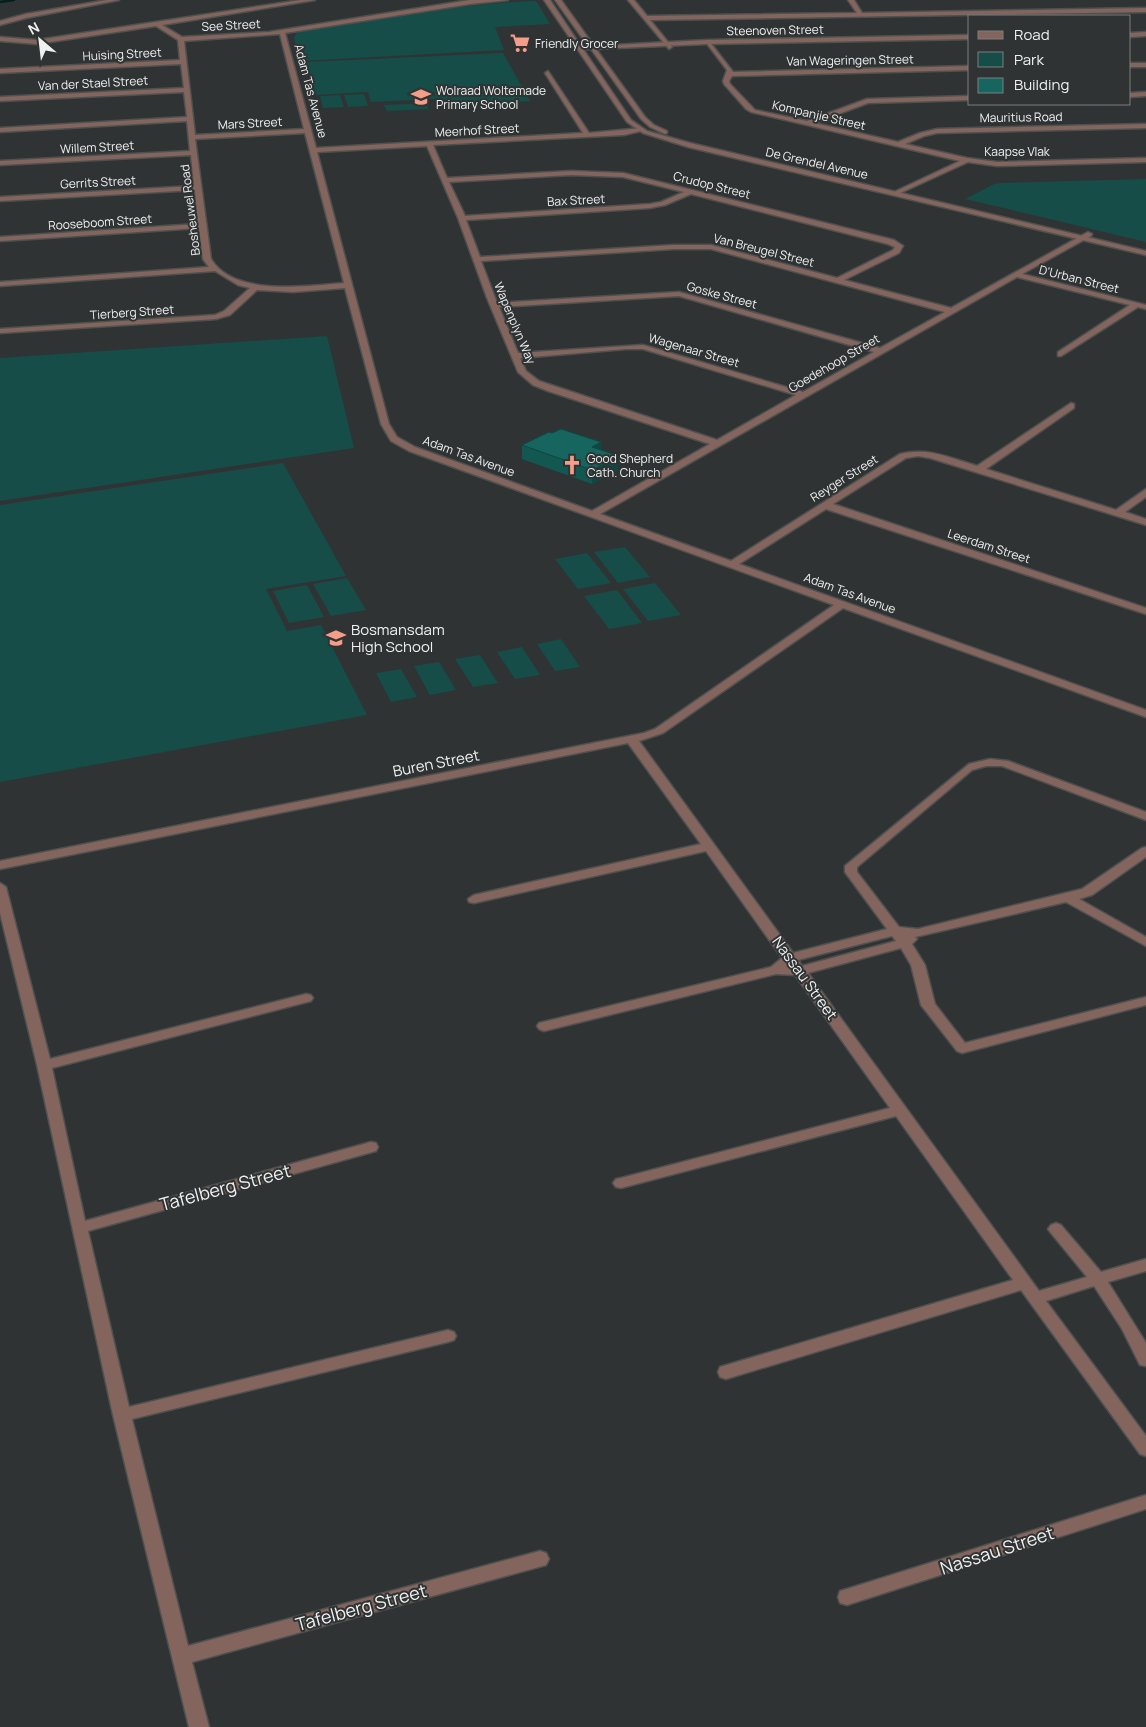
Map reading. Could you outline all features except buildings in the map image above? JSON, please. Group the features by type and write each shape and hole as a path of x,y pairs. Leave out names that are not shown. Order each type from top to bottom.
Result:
{"street":[{"path":"0,23 20,17 116,0"},
{"path":"0,39 37,42 312,0"},
{"name":"Adam Tas Avenue","path":"505,0 476,1 282,32 384,424 394,439 412,449 1146,714"},
{"name":"De Grendel Avenue","path":"547,0 629,120 642,130 676,142 900,191"},
{"name":"De Grendel Avenue","path":"558,0 649,123 669,134 1146,252"},
{"path":"631,0 668,45"},
{"path":"851,0 860,14"},
{"path":"646,18 1146,10"},
{"path":"157,24 182,39"},
{"name":"See Street","path":"182,39 282,32"},
{"path":"1131,36 1146,36"},
{"name":"Bosheuwel Road","path":"182,39 207,259 216,269 241,284 254,288 280,290 348,285"},
{"name":"Steenoven Street","path":"581,50 668,45 968,39"},
{"name":"Kompanjie Street","path":"708,44 730,70 726,82 748,108 806,124 967,160"},
{"name":"Huising Street","path":"0,71 185,62"},
{"path":"1131,65 1146,65"},
{"name":"Van Wageringen Street","path":"730,74 968,68"},
{"path":"548,73 587,135"},
{"name":"Van der Stael Street","path":"0,99 188,90"},
{"path":"1131,94 1146,94"},
{"path":"806,124 867,101 968,98"},
{"path":"0,130 191,120"},
{"path":"642,130 648,127 649,123"},
{"name":"Mauritius Road","path":"899,144 922,134 937,131 1146,126"},
{"path":"642,130 669,134"},
{"name":"Meerhof Street","path":"314,150 587,135 642,130"},
{"name":"Mars Street","path":"193,137 309,131"},
{"name":"Wapenplyn Way","path":"429,144 462,218 522,372 528,378 543,386 718,444"},
{"name":"Willem Street","path":"0,163 195,152"},
{"name":"Kaapse Vlak","path":"900,191 967,160 997,164 1146,160"},
{"name":"Crudop Street","path":"444,180 571,173 631,176 887,241 899,246 896,250 839,280"},
{"name":"Gerrits Street","path":"0,199 198,188"},
{"name":"Bax Street","path":"462,218 650,206 663,204 690,192"},
{"name":"Rooseboom Street","path":"0,240 202,226"},
{"name":"De Grendel Avenue","path":"1085,236 1146,247"},
{"name":"Goedehoop Street","path":"593,514 1085,236"},
{"name":"Van Breugel Street","path":"478,258 704,246 951,311"},
{"path":"0,284 216,269"},
{"name":"D'Urban Street","path":"1016,275 1146,307"},
{"name":"Tierberg Street","path":"0,332 216,317 226,313 254,288"},
{"name":"Goske Street","path":"495,305 679,294 880,351"},
{"name":"D'Urban Street","path":"1061,354 1136,305"},
{"name":"Wagenaar Street","path":"516,356 643,347 804,395"},
{"path":"978,470 1071,406"},
{"name":"Reyger Street","path":"732,564 903,456 910,454 931,455 1146,522"},
{"path":"1118,513 1146,492"},
{"name":"Leerdam Street","path":"825,505 1146,611"},
{"name":"Buren Street","path":"0,865 632,740 659,731 842,604"},
{"name":"Nassau Street","path":"632,740 1146,1450"},
{"path":"1146,816 1004,764 992,761 981,762 968,768 851,866 850,872 904,943 918,965 928,1005 962,1048 1146,1001"},
{"path":"474,899 710,846"},
{"path":"776,970 790,958 896,931 918,933 1068,898 1094,888 1146,851"},
{"path":"0,887 44,1065 78,1228 122,1415 199,1727"},
{"path":"1068,898 1146,942"},
{"path":"776,970 800,971 904,943 918,933"},
{"name":"Nassau Street","path":"544,1026 776,970"},
{"path":"44,1065 306,998"},
{"path":"621,1183 901,1110"},
{"name":"Tafelberg Street","path":"78,1228 371,1147"},
{"path":"1056,1229 1121,1313 1146,1360"},
{"path":"1035,1298 1146,1265"},
{"path":"726,1372 1024,1283"},
{"path":"122,1415 448,1336"},
{"name":"Nassau Street","path":"847,1598 1146,1502"},
{"name":"Tafelberg Street","path":"182,1656 540,1559"}],"green space":[{"path":"537,2 550,24 495,27 504,50 300,61 294,37 297,33 307,30 391,16 476,5"},
{"path":"503,53 530,101 438,106 435,99 371,102 368,92 316,95 307,62"},
{"path":"364,94 368,106 348,107 344,95"},
{"path":"340,95 344,107 323,108 320,96"},
{"path":"426,103 429,109 387,111 384,105"},
{"path":"1146,179 1146,242 965,199 994,184 1002,183"},
{"path":"327,336 354,448 0,501 0,358"},
{"path":"283,463 346,576 266,589 287,631 321,625 367,715 0,782 0,505"},
{"path":"625,547 650,577 618,583 594,552"},
{"path":"587,553 611,583 578,589 555,559"},
{"path":"347,578 366,610 331,616 313,584"},
{"path":"655,583 681,615 648,621 623,589"},
{"path":"307,585 324,617 289,623 273,591"},
{"path":"617,590 642,623 609,629 584,596"},
{"path":"561,639 580,667 555,671 537,644"},
{"path":"522,647 540,675 515,679 497,652"},
{"path":"480,655 498,683 473,687 455,659"},
{"path":"439,662 456,690 430,695 414,666"},
{"path":"401,669 417,697 391,702 376,673"}],"waterway":[{"path":"0,2 14,0"}],"place":[{"name":"Friendly Grocer","path":"520,43"},
{"name":"Wolraad Woltemade Primary School","path":"421,97"},
{"name":"Good Shepherd Cath. Church","path":"572,465"},
{"name":"Bosmansdam High School","path":"336,638"}]}
